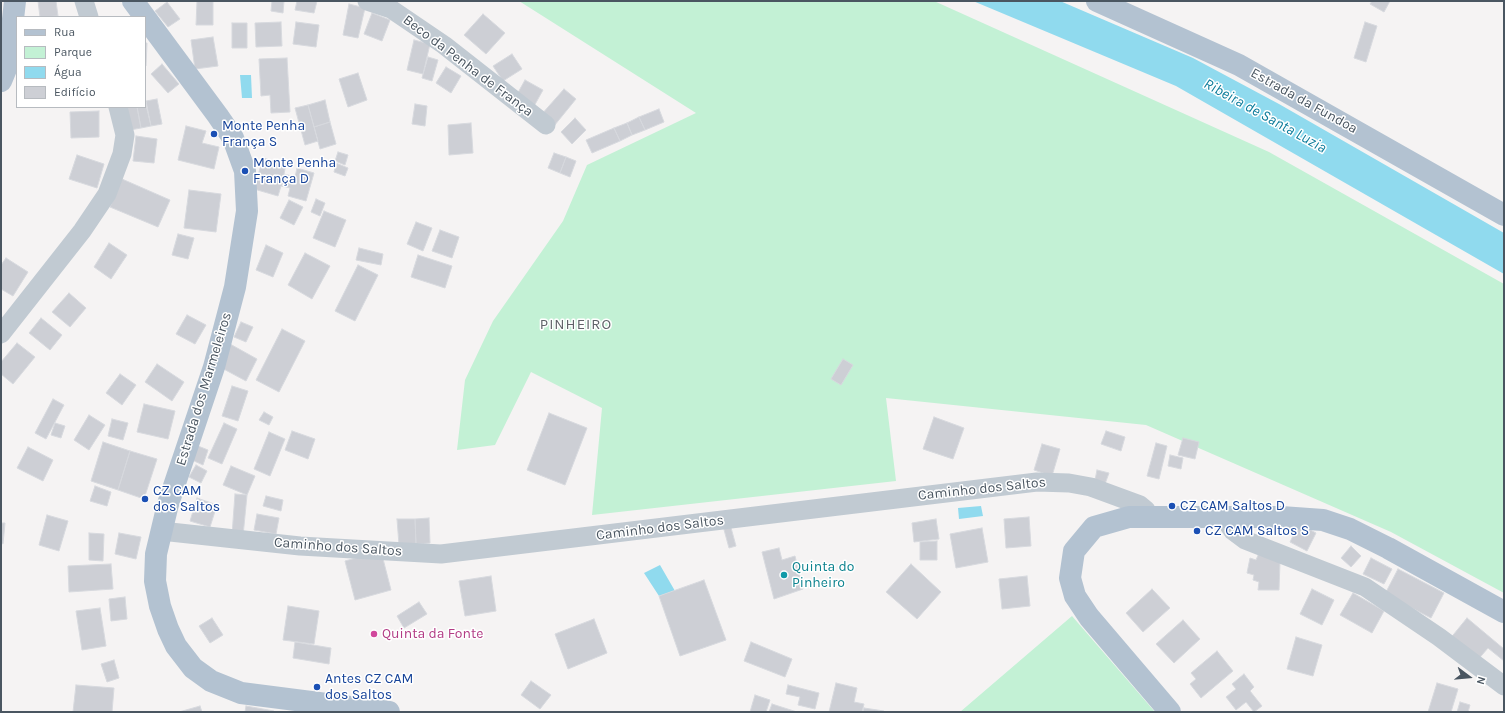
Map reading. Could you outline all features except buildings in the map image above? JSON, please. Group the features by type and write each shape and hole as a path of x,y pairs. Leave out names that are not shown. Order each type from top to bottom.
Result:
{"main road":[{"path":"1,81 8,64 15,1"},
{"name":"Estrada dos Marmeleiros","path":"133,1 144,16"},
{"name":"Estrada da Fundoa","path":"1097,1 1239,65 1504,215"},
{"name":"Estrada dos Marmeleiros","path":"146,19 233,138 245,171 247,211 234,287 214,366 168,504 161,531 156,554 155,568 155,581 160,606 176,646 193,668 211,681 242,693 389,712"},
{"path":"1170,712 1089,617 1075,596 1070,578 1074,551 1094,527 1129,517 1281,517 1323,520 1388,548 1504,612"}],"street":[{"path":"84,1 89,16"},
{"name":"Beco da Penha de França","path":"367,1 391,9 444,45 546,125"},
{"path":"1,334 82,231 107,194 122,154 125,135 118,108"},
{"name":"Caminho dos Saltos","path":"161,531 300,546 441,554 1037,482 1069,483 1091,487 1140,505 1146,510 1149,518"},
{"path":"1224,518 1233,531 1245,540 1365,587 1439,637 1504,686"}],"green space":[{"path":"519,1 934,1 1269,152 1504,284 1504,593 1391,532 1146,425 886,398 896,481 592,515 602,408 531,372 495,445 457,450 465,380 493,321 563,221 587,165 696,113"},
{"path":"1072,616 1155,712 960,712"}],"water":[{"name":"Ribeira de Santa Luzia","path":"973,1 1060,1 1193,58 1279,104 1504,233 1504,274 1176,86"},
{"path":"240,75 251,75 252,98 242,98"},
{"path":"981,506 983,516 959,519 958,508"},
{"path":"660,565 675,591 659,596 644,573"}],"place":[{"name":"Monte Penha França S","path":"214,134"},
{"name":"Monte Penha França D","path":"245,171"},
{"name":"CZ CAM dos Saltos","path":"145,499"},
{"name":"CZ CAM Saltos D","path":"1172,506"},
{"name":"CZ CAM Saltos S","path":"1197,531"},
{"name":"Quinta do Pinheiro","path":"784,575"},
{"name":"Quinta da Fonte","path":"374,634"},
{"name":"Antes CZ CAM dos Saltos","path":"317,687"}],"district":[{"name":"PINHEIRO","path":"576,325"}]}
